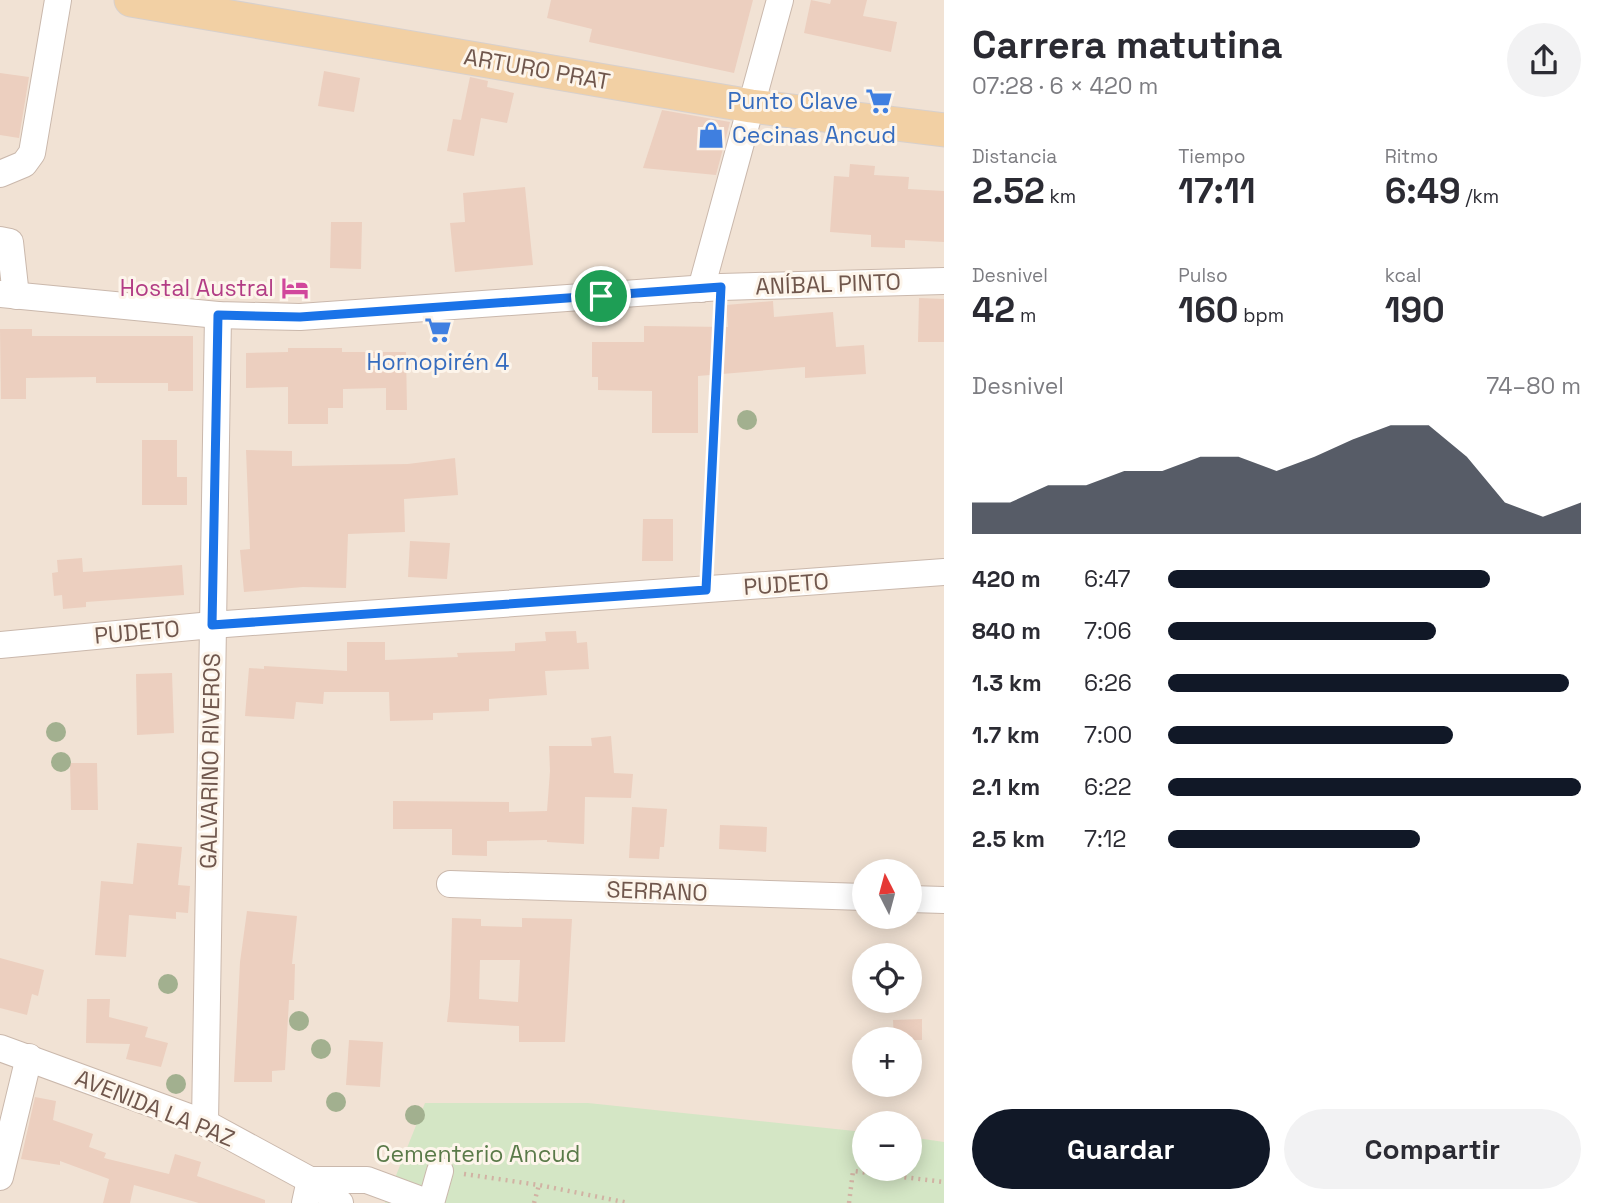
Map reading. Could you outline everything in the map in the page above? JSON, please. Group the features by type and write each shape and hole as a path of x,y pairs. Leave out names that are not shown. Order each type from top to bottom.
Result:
{"main road":[{"name":"ARTURO PRAT","path":"131,0 751,106 944,130"}],"street":[{"path":"0,174 24,164 32,153 58,0"},
{"path":"711,288 751,106 780,0"},
{"path":"0,240 10,242 8,295"},
{"name":"ANÍBAL PINTO","path":"8,295 218,315 300,317 711,288 944,281"},
{"name":"GALVARINO RIVEROS","path":"205,1123 218,315"},
{"name":"PUDETO","path":"0,645 212,625 944,572"},
{"name":"SERRANO","path":"450,884 852,897"},
{"path":"922,899 944,900"},
{"name":"AVENIDA LA PAZ","path":"0,1048 205,1123 307,1191 340,1203"},
{"path":"0,1177 29,1057"},
{"path":"307,1191 367,1180 430,1203 440,1171"}],"path":[{"path":"706,590 711,288"},
{"path":"440,1171 539,1185 629,1203"},
{"path":"849,1203 853,1171 944,1182"},
{"path":"534,1203 539,1185"}],"shaded area":[{"path":"0,0 944,0 944,1203 0,1203"}],"green space":[{"name":"Cementerio Ancud","path":"425,1103 588,1103 852,1131 852,1181 922,1181 922,1139 944,1142 944,1203 385,1203"}],"building":[{"path":"551,0 753,0 734,73 589,42 592,29 547,18"},
{"path":"811,0 830,4 831,0 867,0 863,16 897,22 891,52 804,33"},
{"path":"324,71 360,78 354,112 318,106"},
{"path":"0,73 29,77 19,138 0,135"},
{"path":"470,77 488,81 487,87 514,93 507,123 481,118 474,156 447,151 453,119 461,120"},
{"path":"662,110 730,122 716,175 643,168"},
{"path":"850,164 875,166 874,175 909,177 908,189 944,191 944,242 905,240 905,248 871,247 871,235 830,232 834,176 849,177"},
{"path":"525,187 533,265 455,272 450,223 465,222 463,193"},
{"path":"331,222 362,222 361,269 330,268"},
{"path":"919,298 944,299 944,342 918,342"},
{"path":"773,301 774,317 833,312 836,347 864,345 866,374 805,378 805,367 698,376 698,433 652,433 652,391 598,390 598,377 592,377 592,342 644,342 644,326 728,327 726,305"},
{"path":"0,329 32,329 32,336 193,336 193,391 168,391 168,383 96,383 96,377 26,378 26,399 1,399"},
{"path":"288,348 342,348 342,352 406,352 407,410 386,410 386,388 343,389 343,408 328,408 328,424 288,424 288,387 246,388 246,353 288,352"},
{"path":"142,440 177,440 177,477 187,477 187,505 142,505"},
{"path":"246,450 292,451 292,466 408,464 455,458 458,495 404,499 405,532 348,534 346,588 303,587 244,592 240,550 250,549"},
{"path":"643,519 673,519 673,561 642,561"},
{"path":"410,541 450,543 447,579 408,577"},
{"path":"82,558 83,572 182,565 184,595 86,602 86,607 63,609 62,595 54,596 52,573 58,572 57,560"},
{"path":"576,631 577,643 587,642 589,669 545,671 547,695 489,699 489,711 433,713 433,720 390,721 389,692 324,692 323,704 296,702 294,719 245,716 249,668 264,669 264,666 347,671 347,642 385,642 385,660 458,657 457,653 515,651 515,643 546,641 545,632"},
{"path":"172,673 174,733 137,735 136,674"},
{"path":"611,736 614,773 633,774 631,798 585,797 584,844 547,840 487,841 487,856 452,855 452,829 393,829 393,801 509,802 509,812 547,811 549,746 592,746 591,738"},
{"path":"70,763 97,763 98,810 71,810"},
{"path":"632,807 667,809 664,847 660,847 659,859 629,858"},
{"path":"720,825 767,827 766,852 719,849"},
{"path":"137,843 182,847 178,885 190,886 188,913 176,912 176,919 129,915 126,957 95,955 101,881 133,884"},
{"path":"247,911 297,916 292,964 295,964 294,1000 289,1000 285,1070 272,1071 272,1082 234,1082 240,962"},
{"path":"452,918 481,919 481,926 522,927 522,918 572,919 565,1042 519,1042 519,1026 447,1022","holes":["480,960 520,960 518,1002 479,999"]},
{"path":"0,958 44,970 38,996 32,994 27,1015 0,1008"},
{"path":"87,999 110,999 109,1017 148,1027 145,1037 168,1043 161,1067 126,1059 130,1044 86,1043"},
{"path":"922,1019 922,1027 893,1027 893,1020"},
{"path":"349,1040 383,1042 380,1087 346,1085"},
{"path":"35,1097 56,1101 53,1120 93,1134 89,1147 106,1153 104,1158 169,1174 175,1154 201,1162 197,1176 265,1200 265,1203 199,1203 134,1185 130,1203 103,1203 109,1179 60,1161 60,1165 21,1159"}],"place":[{"name":"Punto Clave","path":"879,101"},
{"name":"Cecinas Ancud","path":"711,135"},
{"name":"Hostal Austral","path":"295,288"},
{"name":"Hornopirén 4","path":"438,330"}],"route":[{"path":"721,287 706,590 212,625 218,315 300,317 601,296 721,287"}]}
